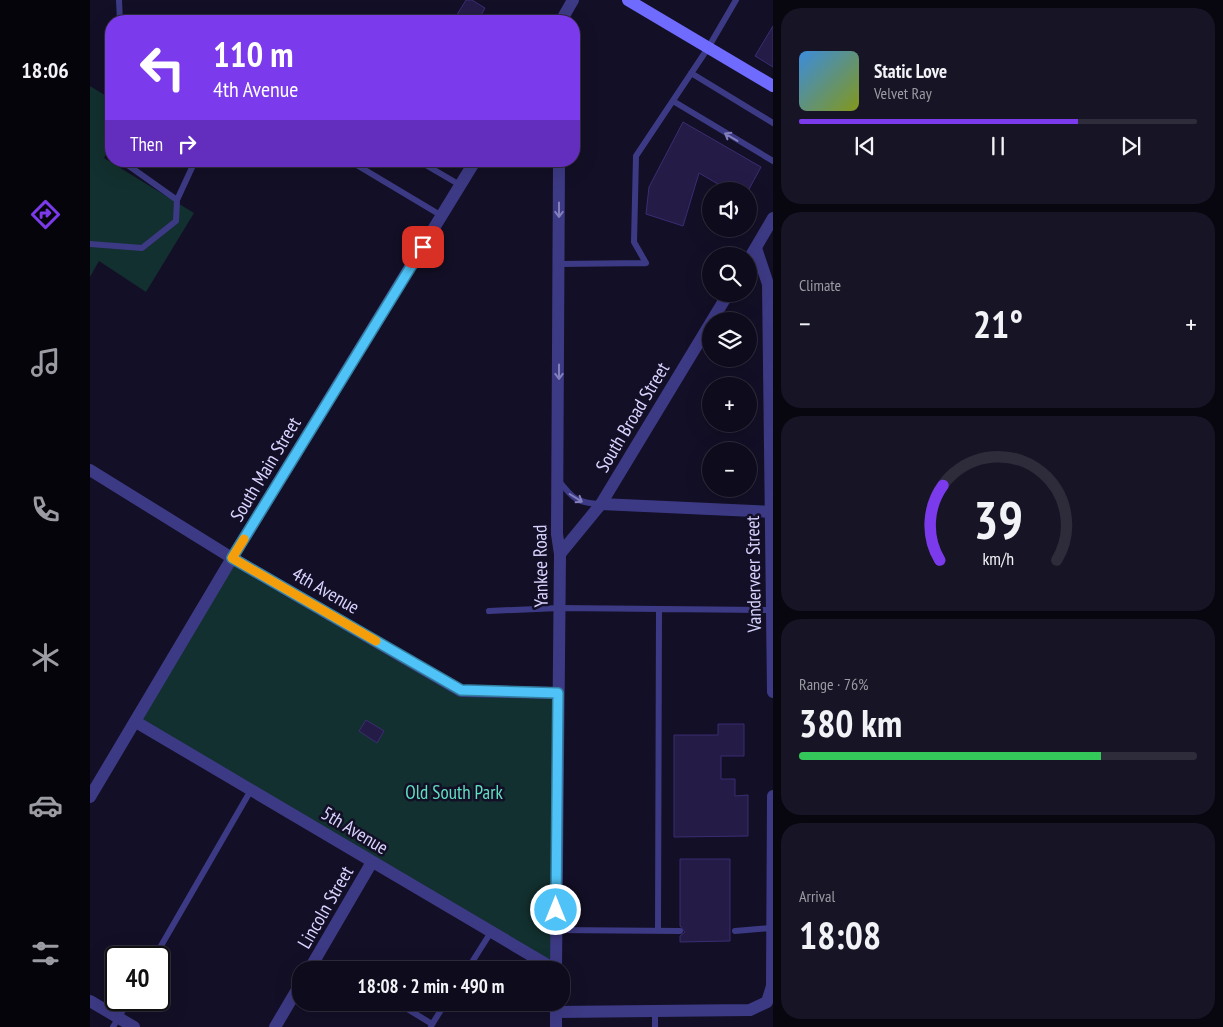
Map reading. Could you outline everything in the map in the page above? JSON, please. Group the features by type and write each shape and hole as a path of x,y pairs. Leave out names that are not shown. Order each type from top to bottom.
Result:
{"main road":[{"path":"628,0 773,86"}],"street":[{"path":"564,15 573,0"},
{"name":"South Main Street","path":"90,797 232,558 471,167"},
{"name":"Yankee Road","path":"556,961 560,554 557,534 559,167"},
{"path":"757,247 773,218"},
{"name":"Vanderveer Street","path":"757,251 768,284 773,692"},
{"name":"South Broad Street","path":"560,554 601,504 723,302"},
{"name":"4th Avenue","path":"90,470 232,558 461,690 558,693"},
{"path":"601,504 772,512"},
{"name":"5th Avenue","path":"136,722 541,961"},
{"path":"570,1008 655,1011 750,1010 767,1002 772,986 773,796"},
{"name":"Lincoln Street","path":"314,961 372,862"},
{"path":"275,1027 292,998"},
{"path":"90,1001 116,1022 134,1027"},
{"path":"556,1011 556,1027"}],"lane":[{"path":"119,0 120,15"},
{"path":"559,264 646,263 634,242 636,156 708,48 736,0"},
{"path":"691,74 773,123"},
{"path":"673,101 773,162"},
{"path":"130,167 177,200"},
{"path":"90,244 142,248 176,221 177,200 192,167"},
{"path":"360,167 442,216"},
{"path":"429,167 460,185"},
{"path":"558,480 571,497 583,503 601,504"},
{"path":"489,611 559,608 773,610"},
{"path":"658,931 659,610"},
{"path":"161,946 251,790"},
{"path":"735,932 771,928"},
{"path":"556,930 680,931"},
{"path":"473,961 491,932"},
{"path":"116,1022 122,1011"},
{"path":"409,1011 431,1026 440,1011"},
{"path":"655,1011 655,1027"}],"green space":[{"path":"90,86 105,95 105,167 119,167 194,213 146,292 99,261 90,277"},
{"name":"Old South Park","path":"232,558 461,690 558,693 556,961 541,961 136,722"}],"building":[{"path":"466,0 472,0 485,8 481,15 457,15"},
{"path":"773,26 773,67 755,56"},
{"path":"683,122 761,167 753,182 714,182 699,173 683,226 646,214 649,187"},
{"path":"366,720 384,731 377,743 359,731"},
{"path":"718,724 744,724 744,756 721,756 721,779 735,779 735,796 748,795 748,836 674,837 674,735 718,735"},
{"path":"680,859 730,859 730,941 680,942 680,936 685,932 680,926"}],"slow traffic":[{"path":"244,539 232,558 376,641"}],"route":[{"path":"423,247 232,558 461,690 558,693 556,910"}]}
